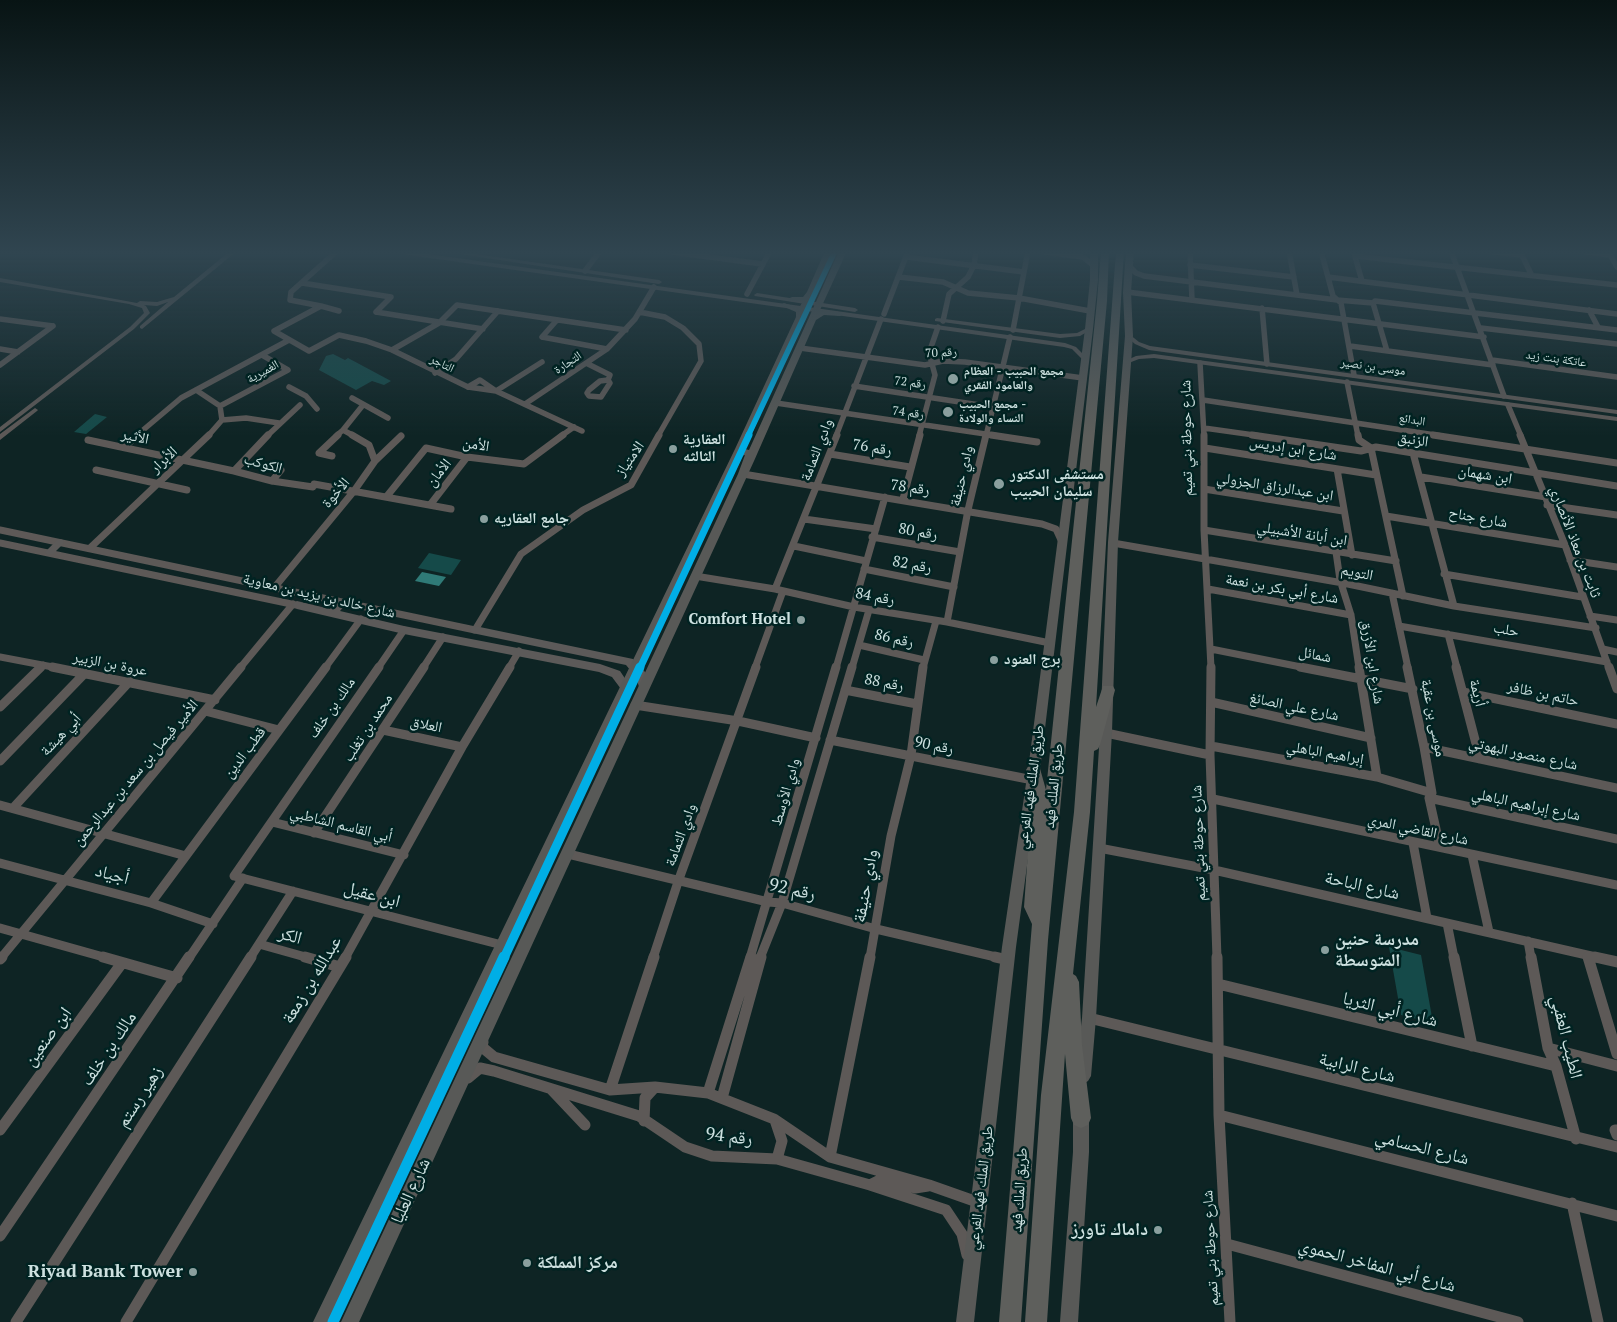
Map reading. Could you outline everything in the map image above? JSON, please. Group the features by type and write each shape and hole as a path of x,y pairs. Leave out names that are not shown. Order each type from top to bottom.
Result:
{"highway":[{"name":"طريق الملك فهد","path":"1010,1322 1041,923 1101,313"},
{"name":"طريق الملك فهد","path":"1036,1322 1051,1095 1067,962 1085,772 1116,313"},
{"path":"1085,772 1108,690"},
{"path":"1033,775 1040,796 1032,907 1041,923"},
{"path":"1067,962 1073,1002 1073,1045 1081,1118"}],"main road":[{"name":"شارع العليا","path":"322,1322 738,453 802,313"},
{"path":"813,320 814,313"},
{"name":"شارع العليا","path":"350,1322 460,1086 486,1024 568,854 816,313"},
{"path":"813,320 821,313"},
{"name":"طريق الملك فهد الفرعي","path":"965,1322 1008,960 1063,543 1090,313"},
{"path":"1070,1322 1106,733 1113,543 1129,336 1128,313"},
{"path":"738,453 749,453 749,461"},
{"path":"50,552 60,542"},
{"path":"332,613 342,603"},
{"name":"شارع خالد بن يزيد بن معاوية","path":"295,605 404,630 600,668 616,674 625,686"},
{"name":"شارع خالد بن يزيد بن معاوية","path":"475,630 629,662 635,667"},
{"path":"600,668 606,663 606,657"},
{"path":"635,667 641,675 644,687"},
{"path":"467,1017 466,1032 467,1036 471,1039 481,1033 486,1024"}],"street":[{"path":"0,430 146,317 147,313"},
{"path":"0,438 158,313"},
{"path":"124,447 180,398 288,340 274,331 308,313"},
{"path":"380,313 483,329"},
{"path":"392,350 439,323 449,313"},
{"path":"435,373 456,359 497,313"},
{"path":"509,313 626,330"},
{"name":"التجارة","path":"525,404 607,349 626,330 638,313"},
{"name":"الامتياز","path":"475,630 521,554 583,510 631,485 701,360 699,344 683,328 666,317 642,313"},
{"path":"859,313 1059,340 1074,348 1085,359"},
{"name":"وادي الثمامة","path":"610,1090 679,879 738,721 794,546 883,313"},
{"path":"903,499 935,375 929,353 943,313"},
{"name":"وادي حنيفة","path":"947,622 968,510 985,434 1004,369 1016,313"},
{"path":"1262,313 1267,364"},
{"path":"1297,313 1484,337"},
{"path":"1343,313 1354,375"},
{"path":"1376,313 1387,351"},
{"path":"1474,313 1504,396"},
{"path":"1480,313 1617,330"},
{"path":"1590,313 1598,327"},
{"path":"0,319 53,326 0,365"},
{"path":"557,320 542,337 607,349"},
{"path":"1481,328 1617,344"},
{"path":"1059,340 1078,335 1089,329"},
{"name":"التاجر","path":"288,340 309,351 339,335 392,350 435,373 468,387 480,380 496,391 582,431"},
{"name":"موسى بن نصير","path":"1129,336 1137,343 1149,348 1617,412"},
{"name":"عاتكة بنت زيد","path":"1350,346 1617,377"},
{"name":"رقم 70","path":"800,348 925,365 965,362 1004,369 1083,378"},
{"path":"1149,348 1148,352 1154,356"},
{"path":"0,349 18,352"},
{"name":"الغميرية","path":"220,406 288,370 262,355"},
{"path":"1126,362 1138,356 1154,356 1617,419"},
{"path":"496,391 542,362"},
{"path":"586,363 610,375 608,380"},
{"name":"شارع حوطة بني تميم","path":"1200,363 1205,448 1204,530 1211,649 1210,751 1218,984 1217,1050 1219,1115 1230,1322"},
{"path":"1347,382 1359,440 1371,448 1403,596"},
{"name":"رقم 72","path":"854,386 993,407"},
{"path":"290,387 306,396 317,409 300,405"},
{"path":"1454,389 1456,397"},
{"path":"196,390 220,406 222,420 246,418 279,423"},
{"name":"الكوكب","path":"306,396 300,405 279,423 234,471 272,481 312,487 314,484 354,491"},
{"path":"352,398 388,418"},
{"name":"البدائع","path":"1203,400 1617,463"},
{"name":"رقم 74","path":"776,403 923,427 1037,442"},
{"name":"ثابت بن معاذ الأنصاري","path":"1508,404 1565,546 1582,597 1596,628 1617,687"},
{"path":"332,456 319,453 336,434 343,432 363,405"},
{"path":"1569,405 1574,413"},
{"path":"354,418 372,410"},
{"name":"الأبرار","path":"90,548 222,420"},
{"name":"الأمن","path":"387,496 426,448 467,457 524,464 574,427"},
{"name":"الزنبق","path":"1204,428 1361,451 1371,448 1413,453 1534,471 1548,476 1617,486"},
{"path":"343,432 368,445 375,461"},
{"name":"الأخوة","path":"274,588 354,491 375,461 401,436"},
{"name":"الأثير","path":"88,440 234,471"},
{"name":"شارع ابن إدريس","path":"1205,448 1376,475"},
{"path":"1413,453 1421,477 1430,522 1454,606"},
{"name":"رقم 76","path":"830,454 910,467"},
{"name":"الأمان","path":"430,505 467,457"},
{"path":"1337,469 1352,555"},
{"path":"96,470 187,490"},
{"path":"272,481 281,470"},
{"name":"رقم 78","path":"743,474 968,510 1056,528 1063,543"},
{"name":"ابن شهمان","path":"1421,477 1617,515"},
{"name":"ابن عبدالرزاق الجزولي","path":"1204,489 1343,511"},
{"path":"354,491 451,509"},
{"name":"وادي الأوسط","path":"708,1093 768,902 885,497"},
{"name":"شارع جناح","path":"1386,516 1565,546"},
{"name":"رقم 80","path":"804,519 960,552"},
{"name":"شارع خالد بن يزيد بن معاوية","path":"0,530 475,630"},
{"name":"ابن أبانة الأشبيلي","path":"1204,530 1396,562"},
{"name":"شارع خالد بن يزيد بن معاوية","path":"0,542 295,605"},
{"name":"التويم","path":"1113,543 1454,606 1596,628"},
{"name":"رقم 82","path":"794,546 954,587"},
{"name":"شارع ابن الأزرق","path":"1336,552 1351,615 1377,777"},
{"path":"1570,560 1617,567"},
{"path":"1444,574 1582,597"},
{"name":"رقم 84","path":"695,576 779,590 854,607 936,622 947,622 1050,643"},
{"name":"شارع أبي بكر بن نعمة","path":"1208,589 1351,615"},
{"name":"موسى بن عقبة","path":"1392,594 1413,689 1440,847"},
{"name":"الأمير فيصل بن سعد بن عبدالرحمن","path":"0,960 295,605"},
{"name":"وادي الأوسط","path":"722,1098 764,945 782,903 870,610"},
{"path":"1590,616 1617,620"},
{"name":"قطب الدين","path":"151,903 361,619"},
{"name":"وادي حنيفة","path":"830,1157 876,929 891,836 910,755 924,660 936,622"},
{"name":"حلب","path":"1399,626 1607,662"},
{"name":"مالك بن خلف","path":"0,1236 213,924 272,822 404,630"},
{"name":"أريمة","path":"1448,634 1480,759"},
{"name":"محمد بن تغلب","path":"314,833 443,637"},
{"name":"رقم 86","path":"859,645 924,660"},
{"name":"شمائل","path":"1211,649 1413,689"},
{"path":"1603,649 1617,652"},
{"name":"عبدالله بن زمعة","path":"126,1322 340,967 404,855 462,747 519,651"},
{"name":"عروة بن الزبير","path":"0,657 130,681 215,700"},
{"path":"0,707 43,665"},
{"path":"0,761 85,673"},
{"name":"أبي هيشة","path":"13,808 130,681"},
{"name":"رقم 88","path":"845,690 918,704"},
{"name":"حاتم بن ظافر","path":"1463,692 1617,724"},
{"name":"شارع علي الصائغ","path":"1211,702 1370,738"},
{"path":"635,705 646,705 738,721 816,738"},
{"path":"205,711 279,730"},
{"name":"العلاق","path":"383,730 462,747"},
{"name":"إبراهيم الباهلي","path":"1106,733 1377,777 1430,796"},
{"name":"رقم 90","path":"830,740 1033,775"},
{"name":"شارع منصور البهوتي","path":"1424,747 1617,788"},
{"name":"شارع إبراهيم الباهلي","path":"1430,796 1617,839"},
{"name":"شارع القاضي المري","path":"1213,800 1617,885"},
{"path":"0,804 186,856"},
{"name":"أبي القاسم الشاطبي","path":"272,822 404,855"},
{"path":"1413,843 1427,918"},
{"name":"شارع الباحة","path":"1099,848 1214,870 1617,962"},
{"name":"رقم 92","path":"568,854 679,879 768,902 782,903 876,929 1008,960"},
{"path":"1472,855 1489,932"},
{"name":"أجياد","path":"0,863 151,903 213,924"},
{"name":"ابن عقيل","path":"239,877 502,945"},
{"name":"زهير رستم","path":"16,1322 293,891"},
{"path":"1447,923 1472,1046"},
{"path":"0,928 177,978"},
{"name":"الطيب العقبي","path":"1528,941 1548,1048 1556,1066 1576,1139"},
{"name":"الكر","path":"259,944 340,967"},
{"path":"1588,956 1617,1054"},
{"name":"ابن صنعين","path":"0,1130 122,963"},
{"name":"شارع أبي الثريا","path":"1218,984 1556,1066"},
{"name":"شارع الرابية","path":"1089,1018 1576,1139 1617,1147"},
{"name":"رقم 94","path":"486,1024 482,1047 494,1057 610,1090 655,1087 708,1093 774,1120 830,1157 929,1185 980,1203"},
{"path":"1548,1048 1617,1066"},
{"name":"رقم 94","path":"460,1086 473,1071 480,1068 639,1116 645,1122 685,1147 712,1156 777,1159 870,1185 946,1210 962,1234 971,1270"},
{"path":"645,1122 643,1107 645,1098 655,1087"},
{"path":"552,1089 559,1100 585,1125"},
{"name":"شارع الحسامي","path":"1219,1115 1572,1203 1617,1216"},
{"path":"774,1120 782,1140 777,1159"},
{"path":"870,1185 880,1180 916,1188 929,1185"},
{"path":"1572,1203 1598,1322"},
{"name":"شارع أبي المفاخر الحموي","path":"1227,1244 1518,1322"}],"shaded area":[{"path":"333,354 345,360 348,358 391,381 384,385 372,381 356,390 319,370 326,356"},
{"path":"95,414 107,417 86,434 74,432"},
{"path":"429,553 461,560 451,575 418,568"},
{"path":"422,572 446,577 439,586 415,581"},
{"path":"1389,947 1421,955 1433,1023 1401,1015"}],"transit line":[{"path":"333,1322 806,313"}],"place":[{"name":"مجمع الحبيب - العظام والعامود الفقري","path":"953,379"},
{"name":"مجمع الحبيب - النساء والولادة","path":"948,412"},
{"name":"العقارية الثالثه","path":"673,449"},
{"name":"مستشفى الدكتور سليمان الحبيب","path":"999,484"},
{"name":"جامع العقاريه","path":"484,519"},
{"name":"Comfort Hotel","path":"801,620"},
{"name":"برج العنود","path":"994,660"},
{"name":"مدرسة حنين المتوسطة","path":"1325,950"},
{"name":"داماك تاورز","path":"1158,1230"},
{"name":"مركز المملكة","path":"527,1263"},
{"name":"Riyad Bank Tower","path":"193,1272"}]}
